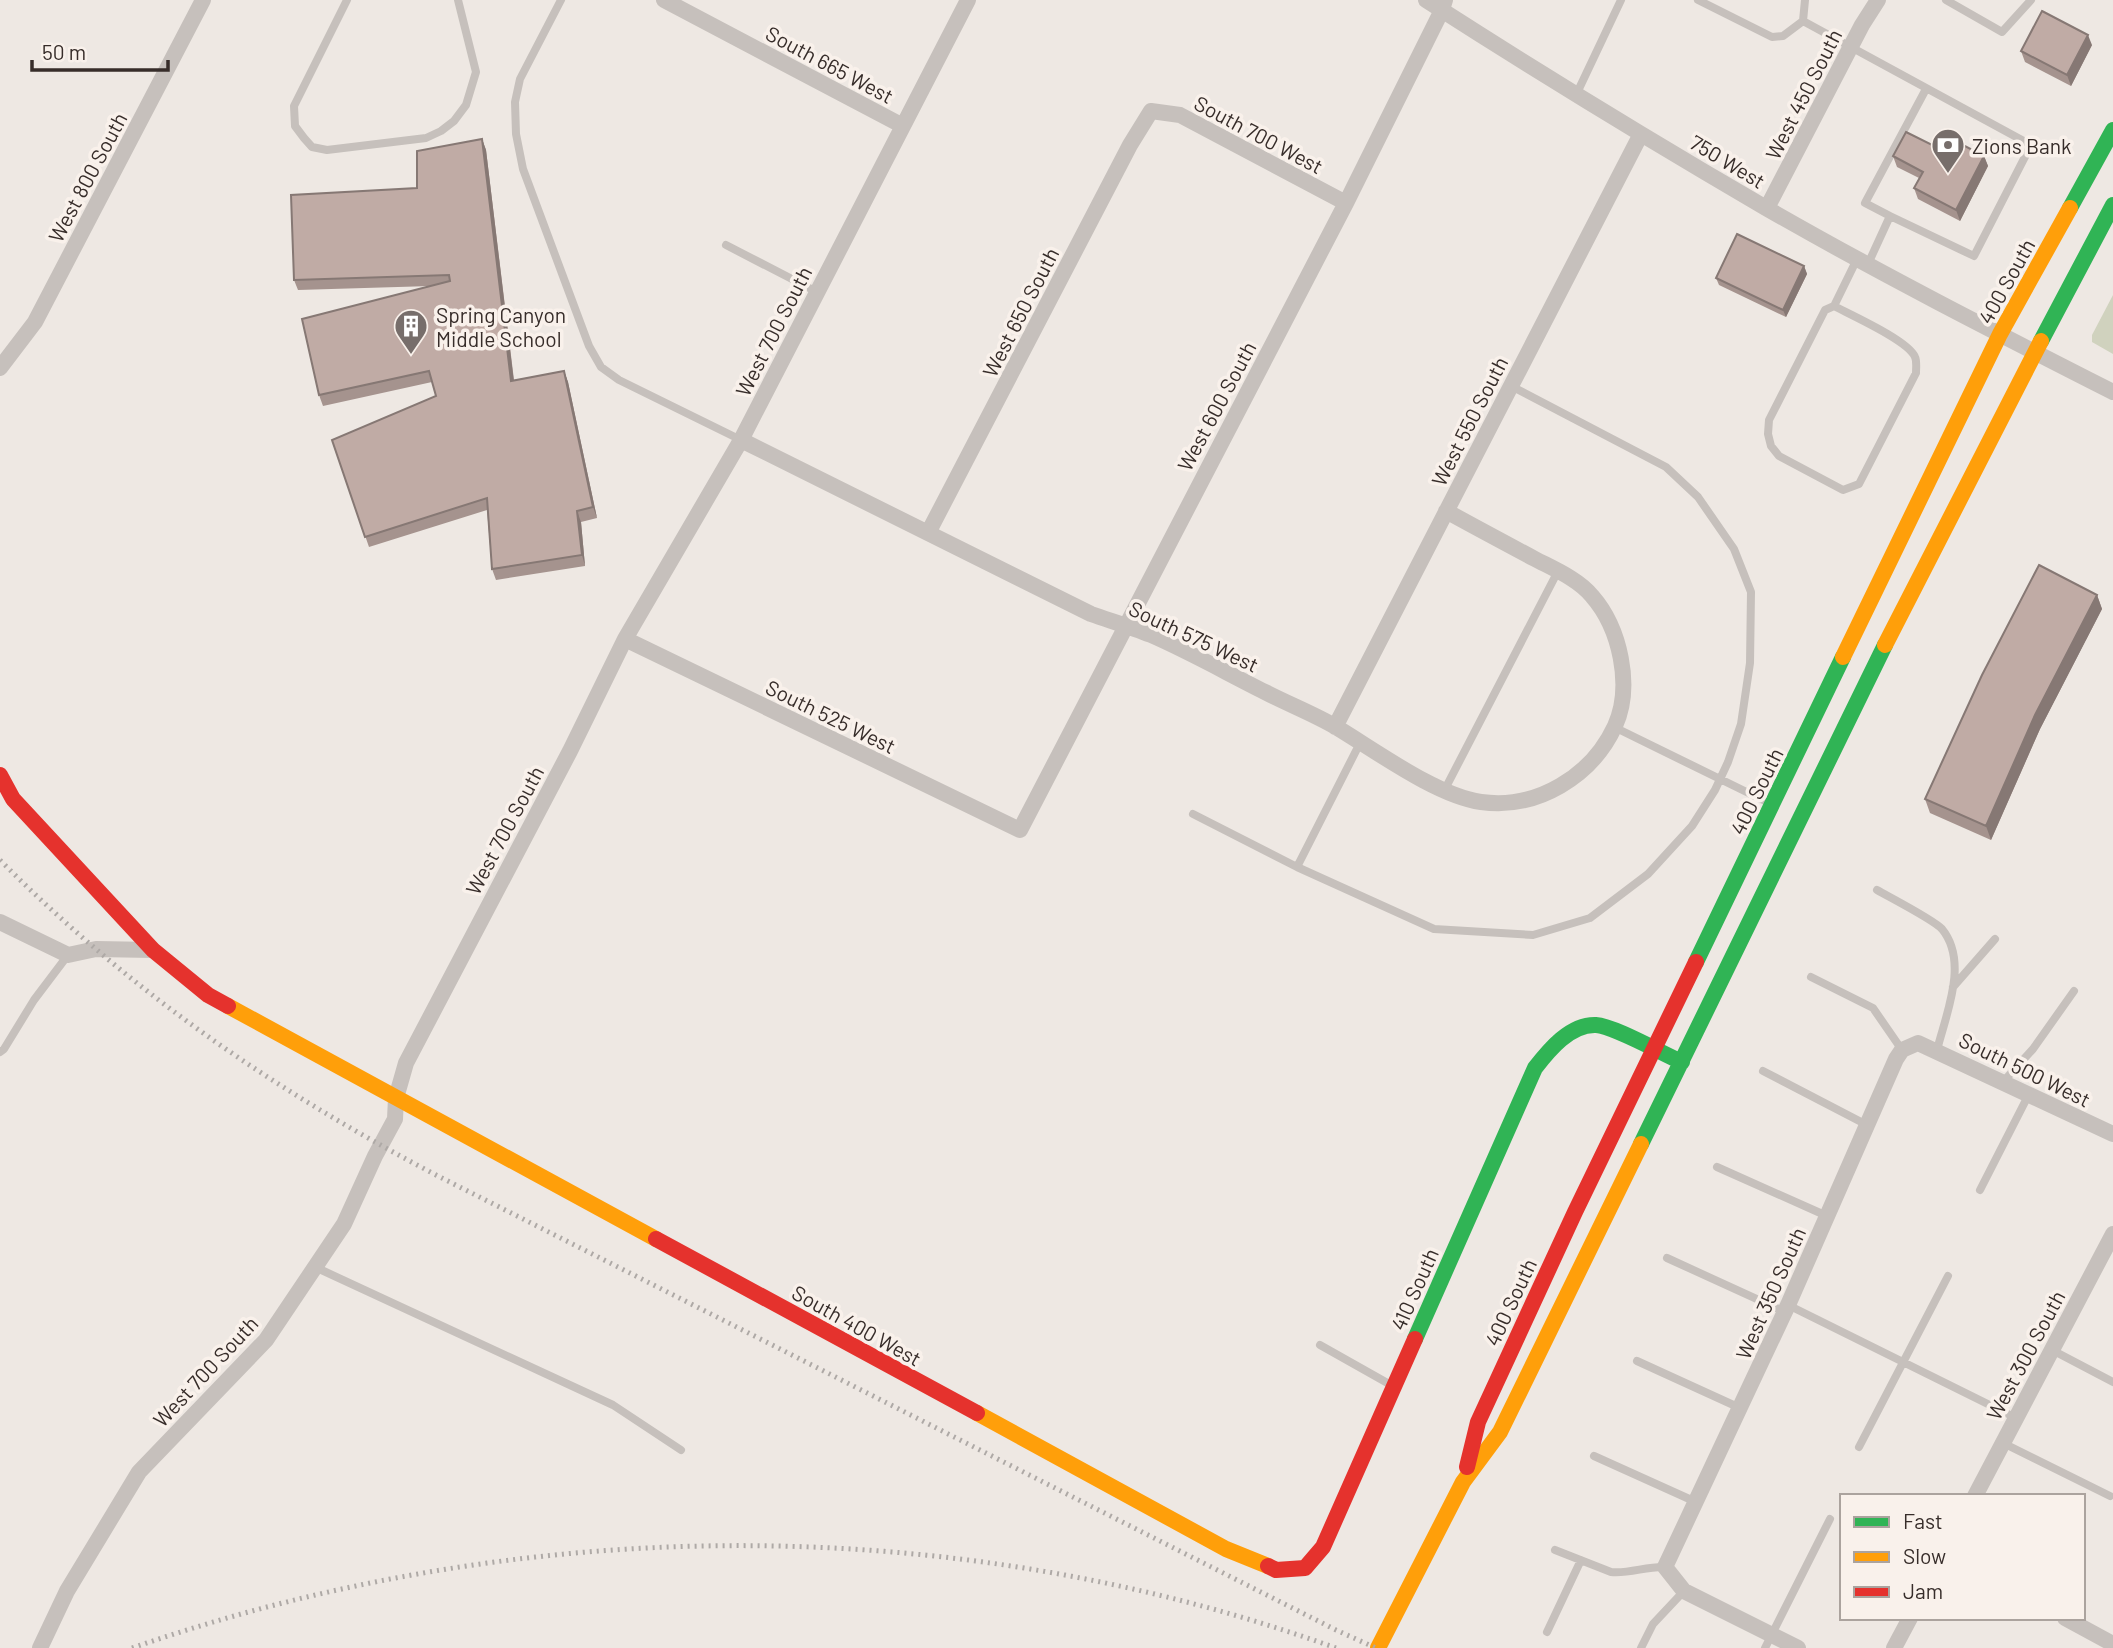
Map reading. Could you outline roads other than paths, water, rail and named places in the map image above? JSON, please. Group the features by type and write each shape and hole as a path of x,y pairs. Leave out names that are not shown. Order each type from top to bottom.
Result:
{"main road":[{"name":"400 South","path":"1463,1482 1478,1422 1574,1212 1655,1050 2000,334 2113,130"},
{"name":"400 South","path":"1378,1648 1463,1482 1500,1432 1952,511 2113,205"},
{"name":"South 400 West","path":"0,775 13,799 153,950 208,995 1226,1549 1276,1570 1305,1568"},
{"name":"410 South","path":"1305,1568 1323,1547 1535,1068 1549,1049 1570,1033 1598,1025 1655,1050"},
{"path":"1655,1050 1682,1062"}],"street":[{"name":"West 800 South","path":"0,368 34,322 203,0"},
{"name":"South 665 West","path":"664,0 903,126"},
{"name":"West 700 South","path":"40,1648 67,1591 139,1472 265,1340 344,1224 395,1119 396,1098 406,1063 570,751 625,639 741,440 968,0"},
{"name":"750 West","path":"1426,0 1443,5 1642,134 1767,208 2113,392"},
{"name":"West 450 South","path":"1767,208 1850,48 1878,0"},
{"name":"West 600 South","path":"1020,830 1346,203 1443,5"},
{"name":"South 700 West","path":"1151,111 1180,115 1346,203"},
{"name":"West 650 South","path":"928,533 1151,111"},
{"name":"West 550 South","path":"1335,727 1642,134"},
{"name":"South 575 West","path":"741,440 1091,614 1150,635 1335,727 1444,791 1466,799 1488,803 1522,800 1549,792 1570,780 1588,764 1601,750 1614,727"},
{"path":"1446,512 1558,571 1592,596 1615,636 1620,656 1623,683 1614,727"},
{"name":"South 525 West","path":"625,639 1020,830"},
{"path":"0,922 68,955 96,949 153,950"},
{"name":"South 500 West","path":"1902,1050 1918,1042 2113,1134"},
{"name":"West 350 South","path":"1665,1567 1787,1308 1902,1050"},
{"name":"West 300 South","path":"1976,1494 2052,1350 2107,1260 2113,1234"},
{"path":"1665,1567 1684,1591 1768,1642 1798,1648"},
{"path":"1894,1648 1909,1620"},
{"path":"2069,1620 2113,1644"}],"lane":[{"path":"347,0 294,106 295,126 304,138 312,147 327,150 426,138 442,131 454,121 466,105 476,72 458,0"},
{"path":"561,0 520,79 515,102 516,134 523,169 589,346 601,366 619,380 741,440"},
{"path":"1577,93 1622,0"},
{"path":"1698,0 1772,37 1783,36 1803,21 1805,0"},
{"path":"1946,0 2002,32 2031,0"},
{"path":"1803,21 2031,145 1974,256 1865,202 1926,89"},
{"path":"1834,306 1894,338 1910,349 1916,358 1916,373 1859,484 1843,490 1779,456 1771,446 1769,420 1825,310 1834,306 1890,216"},
{"path":"726,245 817,292"},
{"path":"1193,814 1297,867 1434,929 1533,935 1590,918 1648,874 1692,826 1721,778 1741,724 1750,663 1751,592 1734,550 1698,497 1666,467 1511,386"},
{"path":"1444,791 1558,571"},
{"path":"1614,727 1773,804"},
{"path":"1297,867 1360,743"},
{"path":"1877,890 1941,928 1951,944 1955,975 1937,1050"},
{"path":"1953,987 1995,939"},
{"path":"0,1052 68,955"},
{"path":"1811,977 1872,1008 1902,1050"},
{"path":"2003,1082 2033,1049 2074,991"},
{"path":"1763,1071 1867,1125"},
{"path":"1980,1190 2029,1094"},
{"path":"1717,1167 1827,1216"},
{"path":"1667,1258 1787,1308 2016,1418"},
{"path":"315,1267 613,1405 681,1450"},
{"path":"1859,1447 1948,1276"},
{"path":"1320,1345 1394,1386"},
{"path":"2052,1350 2113,1382"},
{"path":"1637,1361 1740,1408"},
{"path":"2003,1442 2110,1496"},
{"path":"1594,1456 1696,1502"},
{"path":"1768,1642 1830,1519"},
{"path":"1555,1550 1611,1572 1665,1567"},
{"path":"1547,1632 1581,1560"},
{"path":"1641,1648 1653,1624 1684,1591"}],"railway":[{"path":"0,860 100,953 152,995 261,1072 376,1142 436,1175 1376,1648"},
{"path":"132,1648 279,1604 429,1572 581,1552 734,1546 887,1552 1039,1571 1189,1603 1336,1648"}],"place":[{"name":"Zions Bank","path":"1948,175"},
{"name":"Spring Canyon Middle School","path":"411,356"}]}
